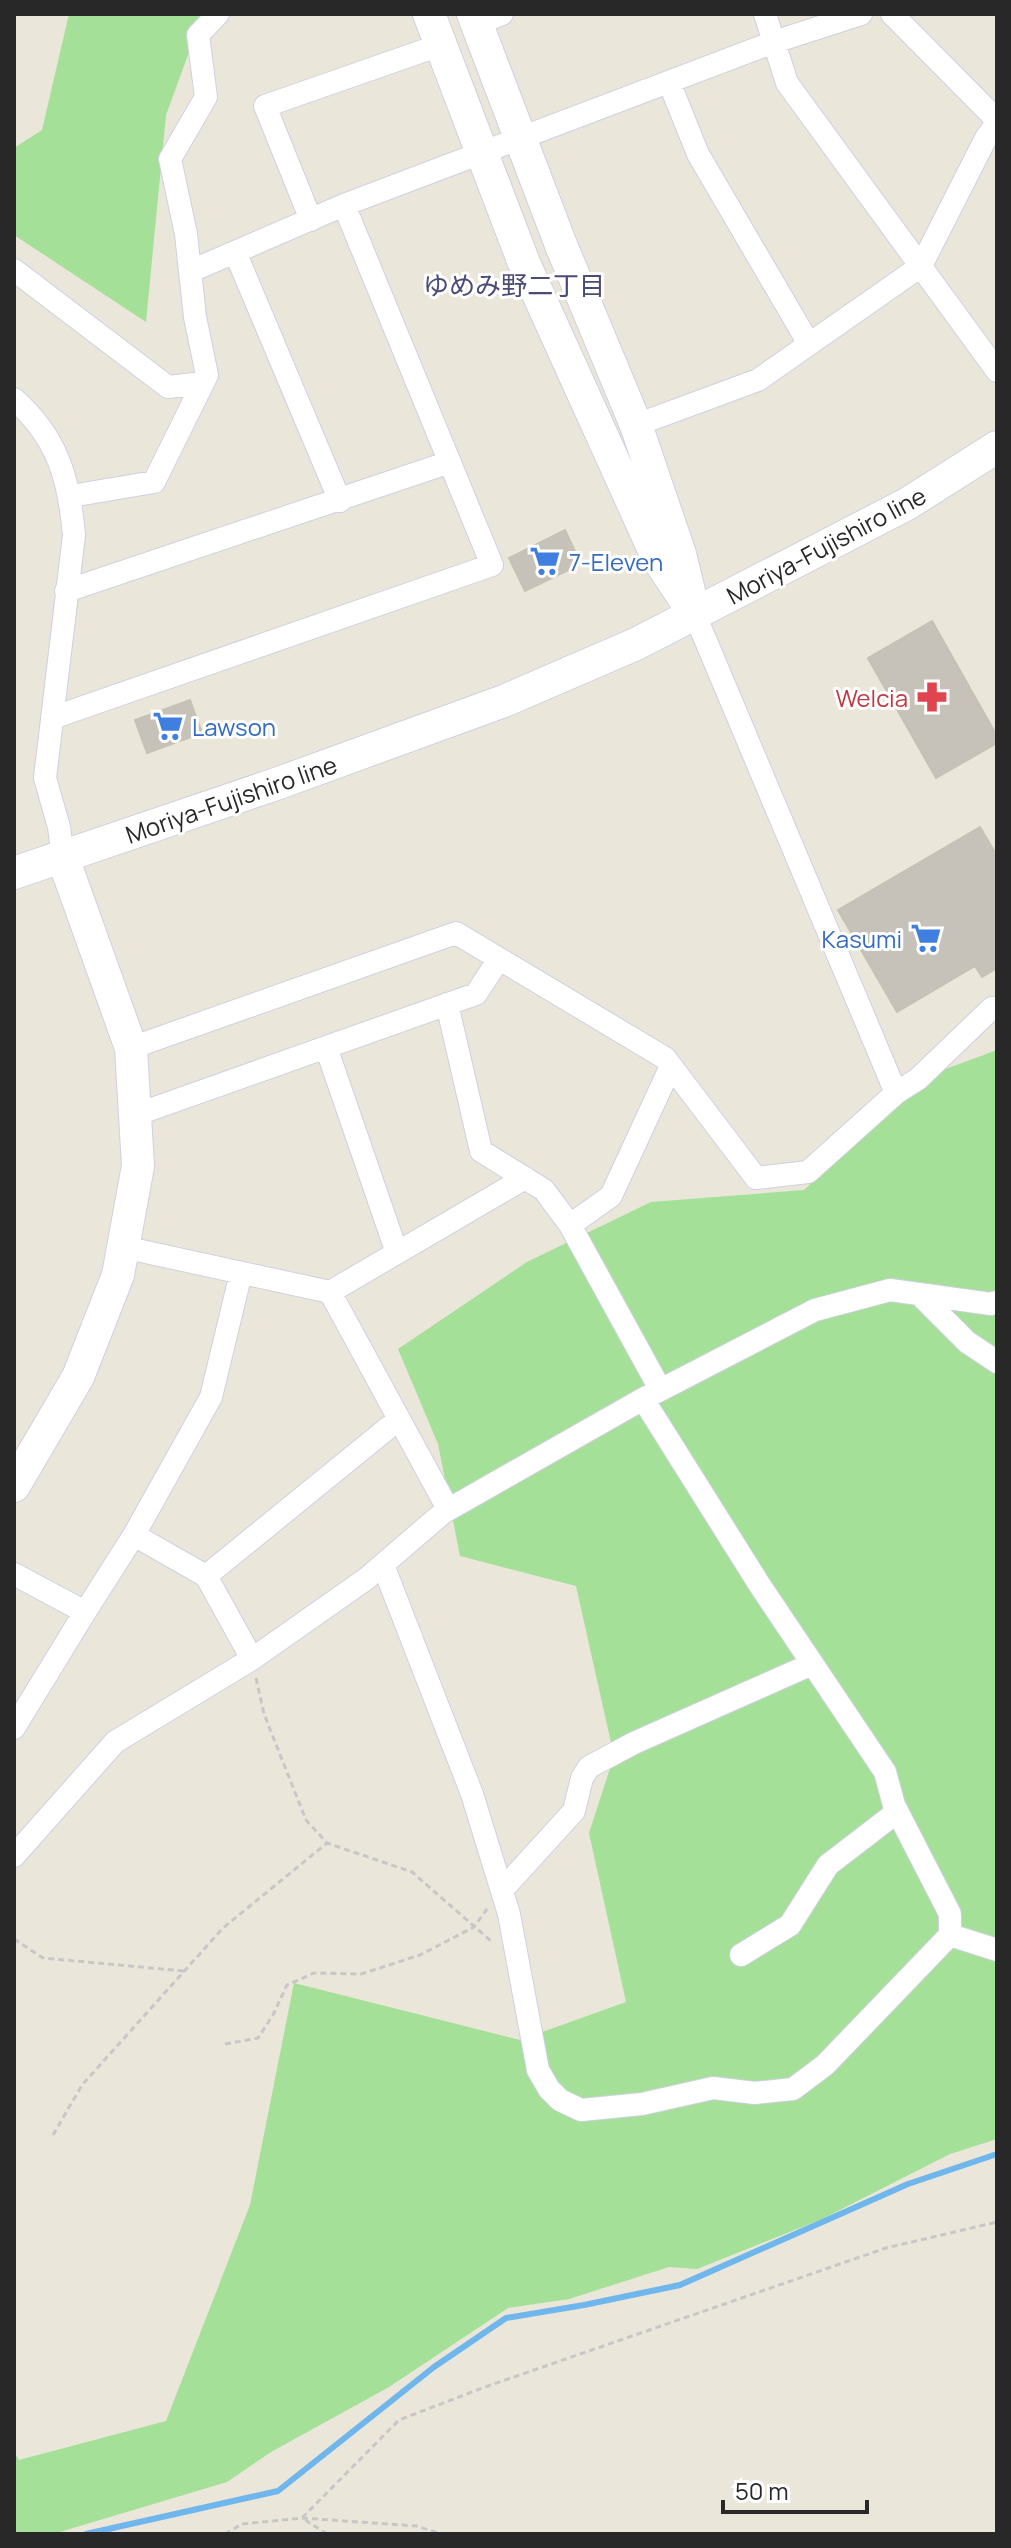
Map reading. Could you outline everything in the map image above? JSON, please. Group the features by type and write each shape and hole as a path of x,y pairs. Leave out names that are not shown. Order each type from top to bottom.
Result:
{"main road":[{"path":"429,14 524,263 658,559 695,615"},
{"path":"484,17 522,138 561,245 636,425 680,554 695,615"},
{"name":"Moriya-Fujishiro line","path":"14,873 504,701 636,644 907,504 997,447"},
{"path":"14,1486 78,1377 118,1275 138,1166 131,1048 63,858"}],"street":[{"path":"71,496 154,482 207,375 170,159 206,97 198,35 218,14"},
{"path":"765,14 787,83 997,371"},
{"path":"191,271 344,205 774,42 861,14"},
{"path":"636,425 758,380 921,266 997,121 892,14"},
{"path":"311,220 265,106 440,45"},
{"path":"669,82 698,154 809,344"},
{"path":"52,718 492,565 344,205"},
{"path":"235,252 340,501"},
{"path":"14,270 168,387 203,383"},
{"path":"14,399 32,415 49,440 66,475 71,496 74,535 45,778 59,827 63,858"},
{"path":"66,591 450,462"},
{"path":"695,615 896,1093"},
{"path":"131,1048 456,933 665,1058 756,1178 808,1172 896,1093 918,1079 992,1008 997,1008"},
{"path":"135,1115 476,994 499,959"},
{"path":"383,1565 472,1794 502,1890 519,1962 538,2070 560,2100 581,2110 642,2104 713,2088 755,2093 793,2089 825,2065 950,1935 950,1914 897,1812 885,1772 759,1584 652,1394 570,1225 544,1190 481,1151 447,1004"},
{"path":"326,1047 397,1253"},
{"path":"570,1225 611,1196 671,1066"},
{"path":"123,1247 330,1292 525,1178"},
{"path":"14,1728 134,1535 211,1397 241,1273"},
{"path":"14,1856 115,1742 252,1659 383,1565 448,1509 652,1394 815,1310 890,1290 991,1304 997,1302"},
{"path":"330,1292 448,1509"},
{"path":"920,1295 967,1342 997,1362"},
{"path":"206,1576 399,1419"},
{"path":"134,1535 206,1576 252,1659"},
{"path":"14,1574 85,1612"},
{"path":"502,1890 574,1811 582,1778 589,1767 634,1743 812,1664"},
{"path":"741,1955 790,1925 828,1865 897,1812"},
{"path":"950,1935 997,1950"}],"path":[{"path":"252,1659 264,1714 306,1820 327,1843 412,1872 519,1962"},
{"path":"53,2135 82,2085 223,1928 327,1843"},
{"path":"225,2044 258,2038 287,1985 314,1973 361,1974 420,1955 474,1927 502,1890"},
{"path":"14,1939 43,1958 184,1971"},
{"path":"302,2518 399,2420 485,2387 886,2248 997,2222"},
{"path":"302,2518 327,2534"},
{"path":"225,2534 242,2524 302,2518 416,2526 442,2534"}],"green space":[{"path":"69,14 203,14 166,115 146,322 14,235 14,148 42,130"},
{"path":"997,1050 997,2139 950,2154 822,2219 697,2269 669,2267 569,2299 508,2308 389,2387 271,2452 227,2482 53,2534 14,2534 14,2452 19,2460 166,2421 250,2205 294,1983 520,2040 626,2002 589,1833 614,1756 576,1586 460,1556 438,1444 398,1349 527,1262 651,1202 804,1190 924,1077"}],"building":[{"name":"7-Eleven","path":"565,530 581,564 525,591 509,558"},
{"name":"Welcia","path":"932,621 997,736 997,743 936,778 868,658"},
{"name":"Lawson","path":"190,700 202,733 147,753 135,720"},
{"name":"Kasumi","path":"980,827 997,856 997,968 982,977 975,966 897,1012 838,910"}],"waterway":[{"path":"86,2534 278,2491 434,2367 506,2318 680,2285 908,2184 997,2154"}],"place":[{"name":"7-Eleven","path":"545,561"},
{"name":"Welcia","path":"932,697"},
{"name":"Lawson","path":"168,726"},
{"name":"Kasumi","path":"926,938"}],"district":[{"name":"ゆめみ野二丁目","path":"514,285"}]}
